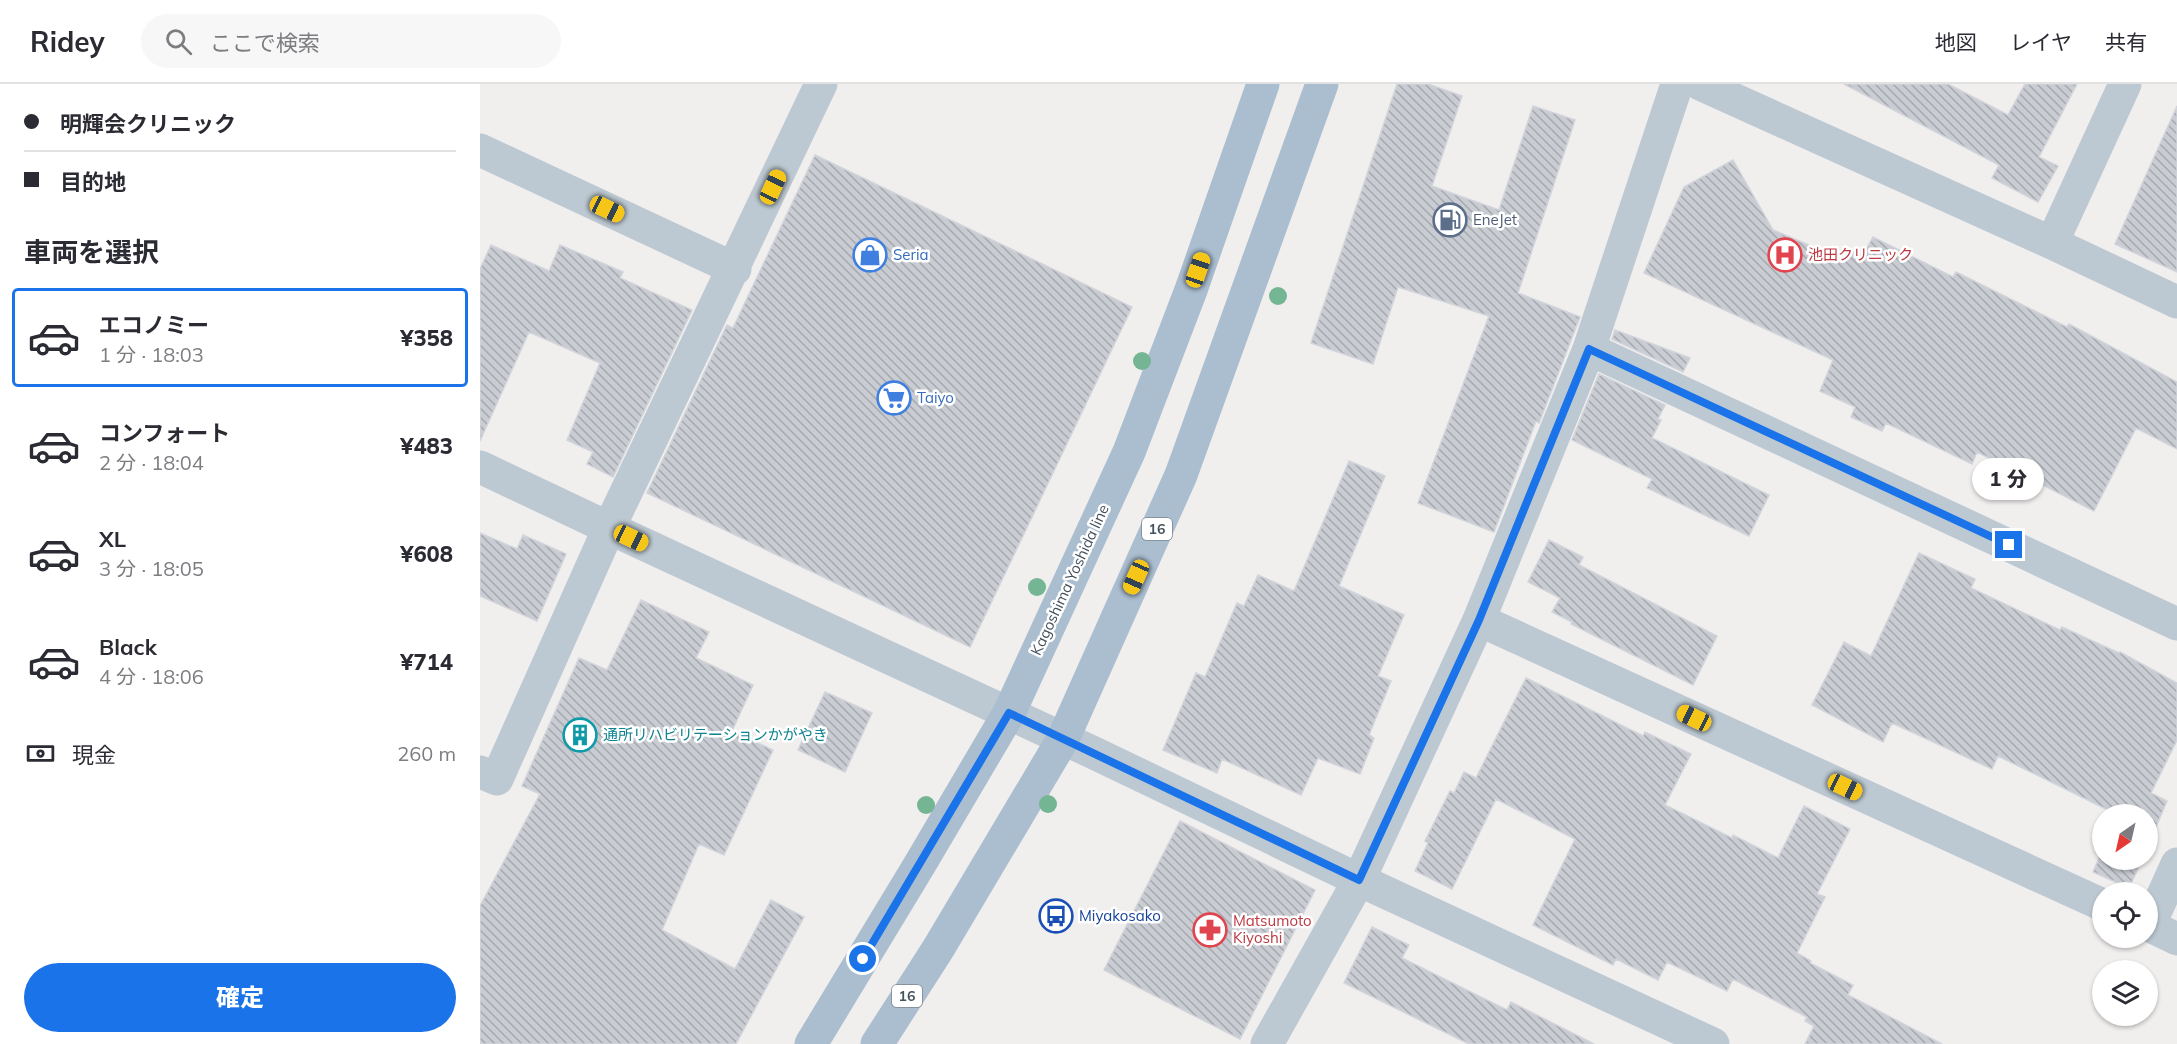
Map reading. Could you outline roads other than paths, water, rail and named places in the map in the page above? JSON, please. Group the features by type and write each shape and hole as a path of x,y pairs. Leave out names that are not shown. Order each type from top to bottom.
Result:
{"main road":[{"name":"Kagoshima Yoshida line","path":"811,1044 1009,713 1129,452 1191,290 1263,84"},
{"name":"16","path":"877,1044 938,949 1063,739 1181,475 1322,84"}],"street":[{"path":"480,772 497,779 609,528 735,269 821,84"},
{"path":"1267,1044 1359,880 1479,620 1589,349 1677,84"},
{"path":"1700,84 2177,302"},
{"path":"2052,243 2125,84"},
{"path":"480,150 735,269"},
{"path":"1589,349 2177,624"},
{"path":"480,468 1009,713 1359,880 1713,1044"},
{"path":"1479,620 2092,900"},
{"path":"2158,930 2177,864"}],"place":[{"name":"EneJet","path":"1450,220"},
{"name":"Seria","path":"870,255"},
{"name":"池田クリニック","path":"1785,255"},
{"name":"Taiyo","path":"894,398"},
{"name":"通所リハビリテーションかがやき","path":"580,735"},
{"name":"Miyakosako","path":"1056,916"},
{"name":"Matsumoto Kiyoshi","path":"1210,930"}]}
